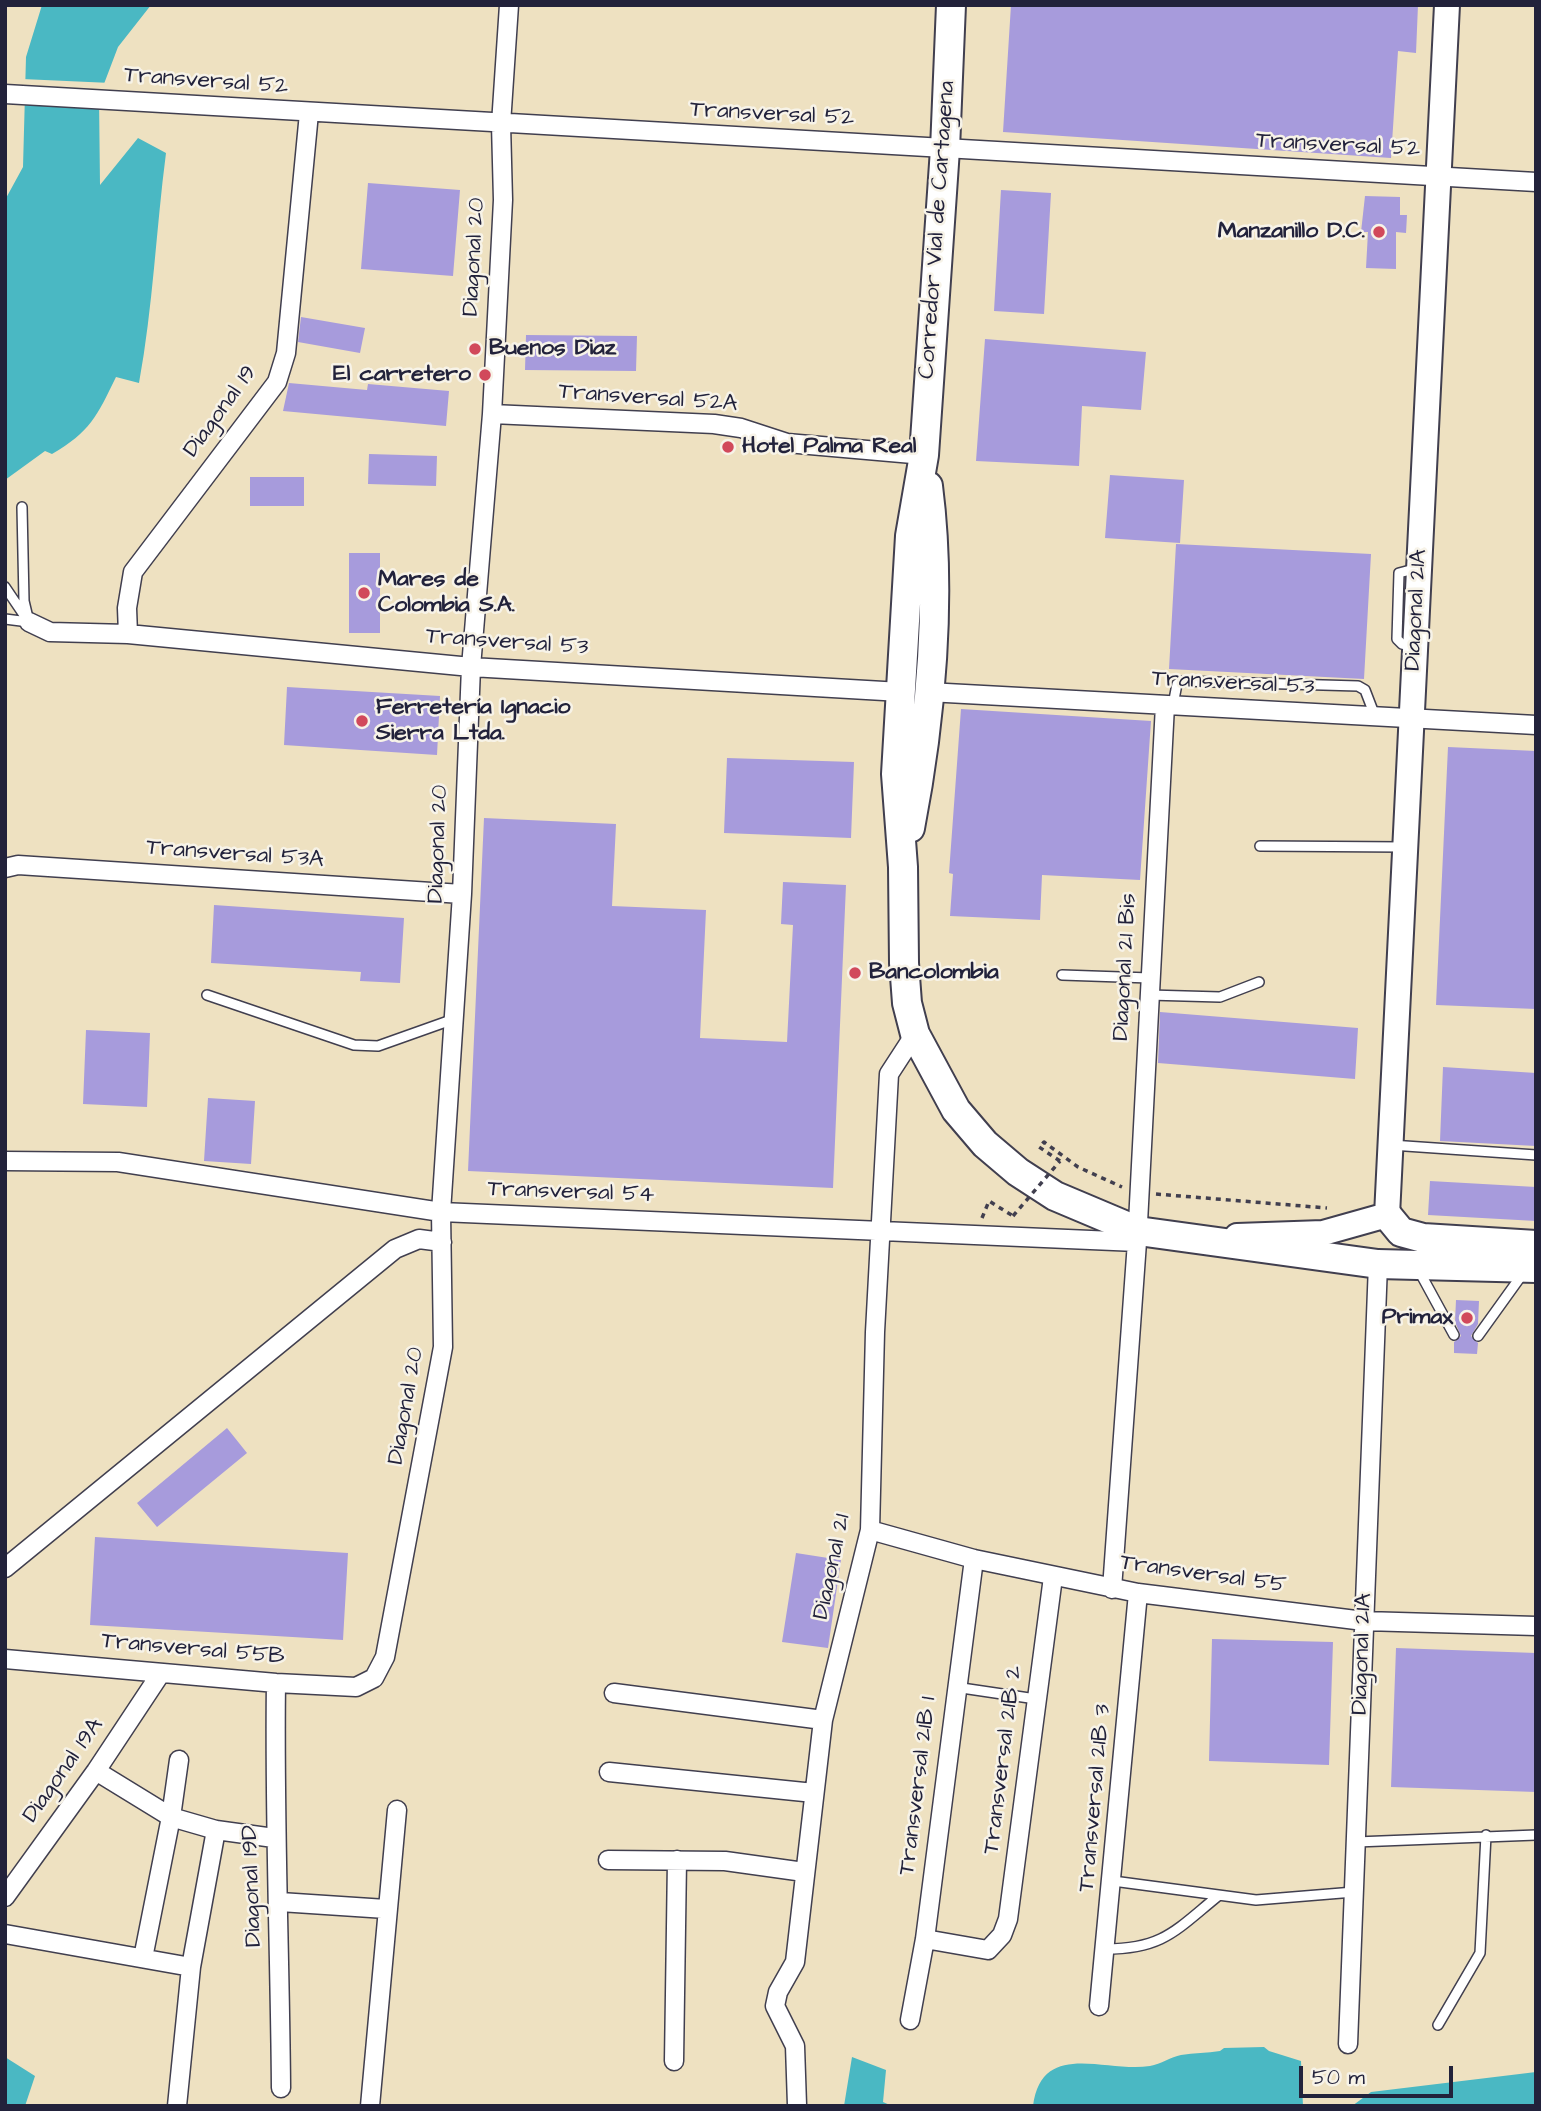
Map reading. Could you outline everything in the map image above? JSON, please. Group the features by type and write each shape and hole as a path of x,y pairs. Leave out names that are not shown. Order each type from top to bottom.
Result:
{"main road":[{"name":"Corredor Vial de Cartagena","path":"951,5 945,149 924,455 935,543 915,692 919,780 903,867 904,963 907,1003 915,1034 956,1110 985,1144 1018,1172 1055,1196 1137,1236 1183,1238 1378,1264 1533,1260"},
{"path":"1387,1215 1401,1232 1533,1260"}],"street":[{"name":"Diagonal 20","path":"374,1678 385,1657 443,1347 441,1212 462,894 471,667 492,414 503,200 501,124 509,5"},
{"name":"Diagonal 21A","path":"1387,1215 1447,5"},
{"name":"Transversal 52","path":"5,94 1536,182"},
{"name":"Diagonal 19","path":"128,634 127,608 133,572 277,382 286,353 309,113"},
{"name":"Transversal 52A","path":"492,414 714,424 741,428 787,443 924,455"},
{"name":"Transversal 53","path":"29,622 50,632 128,634 471,667 1536,725"},
{"name":"Diagonal 21 Bis","path":"1137,1236 1149,987 1169,705"},
{"name":"Transversal 53A","path":"5,868 18,866 462,894"},
{"name":"Diagonal 21","path":"797,2105 795,2046 775,2006 778,1992 795,1962 823,1720 870,1530 875,1332 890,1074 915,1034"},
{"name":"Transversal 54","path":"5,1161 118,1162 441,1212 881,1231 1137,1236"},
{"path":"1183,1238 1323,1233 1387,1215"},
{"path":"1112,1589 1137,1236"},
{"path":"5,1568 395,1249 419,1239 442,1242"},
{"name":"Diagonal 21A","path":"1348,2043 1378,1264"},
{"name":"Transversal 55","path":"870,1530 974,1559 1138,1593 1364,1621 1536,1626"},
{"name":"Transversal 21B 1","path":"910,2020 925,1939 974,1559"},
{"name":"Transversal 21B 2","path":"925,1939 988,1950 1002,1936 1008,1919 1053,1577"},
{"name":"Transversal 21B 3","path":"1099,2006 1113,1881 1138,1593"},
{"name":"Transversal 55B","path":"5,1659 276,1683 356,1686 374,1678"},
{"name":"Diagonal 19A","path":"5,1896 96,1771 161,1673"},
{"name":"Diagonal 19D","path":"276,1683 274,1838 279,1902 281,2088"},
{"path":"614,1693 823,1720"},
{"path":"143,1958 171,1817 178,1760"},
{"path":"96,1771 171,1817 216,1830 274,1838"},
{"path":"609,1772 814,1793"},
{"path":"370,2106 397,1810"},
{"path":"177,2106 191,1967 216,1830"},
{"path":"608,1860 725,1861 804,1872"},
{"path":"674,2061 677,1860"},
{"path":"279,1902 386,1909"},
{"path":"5,1934 191,1967"}],"lane":[{"path":"22,508 24,601 29,622"},
{"path":"5,587 29,622"},
{"path":"5,620 29,622"},
{"path":"1169,705 1177,684 1182,681 1358,686 1365,690 1375,716"},
{"path":"1260,846 1405,847"},
{"path":"1062,975 1220,997 1259,982"},
{"path":"207,995 354,1045 378,1046 454,1019"},
{"path":"1390,1145 1536,1155"},
{"path":"1478,1336 1533,1260"},
{"path":"1416,1264 1454,1335"},
{"path":"956,1687 1036,1699"},
{"path":"1438,2025 1480,1953 1486,1835"},
{"path":"1356,1842 1536,1835"},
{"path":"1113,1881 1256,1900 1354,1892"},
{"path":"1105,1949 1129,1949 1161,1941 1218,1896"}],"path":[{"path":"989,1201 1013,1216 1060,1161 1039,1147 1044,1142 1078,1167 1106,1182 1140,1193 1333,1208"}],"water":[{"path":"42,5 151,5 118,47 99,97 100,185 138,138 166,153 148,326 139,383 116,377 97,413 84,430 65,446 52,454 45,451 5,480 5,200 23,167 26,57"},
{"path":"1264,2047 1301,2061 1303,2106 1033,2106 1039,2085 1049,2072 1062,2066 1150,2066 1181,2055 1220,2051 1224,2048"},
{"path":"5,2057 35,2076 25,2106 5,2106"},
{"path":"852,2057 886,2070 883,2102 892,2106 844,2106"},
{"path":"1536,2072 1536,2106 1352,2106 1371,2092"}],"pier":[{"path":"22,79 111,83 103,98 103,108 21,105"}],"building":[{"path":"1011,5 1418,5 1416,53 1398,51 1391,158 1003,132"},
{"path":"368,183 460,190 453,276 361,269"},
{"path":"1001,190 1051,193 1044,314 994,311"},
{"name":"Manzanillo D.C.","path":"1365,196 1400,197 1400,215 1407,215 1406,233 1396,232 1396,269 1366,268 1368,232 1361,232"},
{"path":"301,317 365,328 360,353 298,342"},
{"path":"526,335 637,336 636,371 525,370"},
{"path":"985,339 1146,352 1141,410 1082,406 1079,466 976,461"},
{"path":"289,383 367,390 368,384 449,391 446,426 283,411"},
{"path":"369,454 437,456 436,486 368,484"},
{"path":"1110,475 1184,480 1180,543 1105,538"},
{"path":"250,477 304,477 304,506 250,506"},
{"path":"1176,544 1371,554 1364,679 1169,669"},
{"name":"Mares de Colombia S.A.","path":"349,553 380,553 380,633 349,633"},
{"name":"Ferretería Ignacio Sierra Ltda.","path":"287,687 440,696 437,755 284,745"},
{"path":"961,709 1151,721 1140,880 1042,875 1040,920 950,916 953,874 949,873"},
{"path":"1448,747 1536,751 1536,1009 1436,1005"},
{"path":"727,758 854,762 851,838 724,833"},
{"path":"484,818 616,824 612,906 706,910 700,1038 787,1042 793,925 781,924 783,882 846,885 833,1188 468,1171"},
{"path":"214,905 404,918 400,983 360,981 361,972 211,963"},
{"path":"1160,1012 1358,1028 1355,1079 1158,1063"},
{"path":"86,1030 150,1033 147,1107 83,1104"},
{"path":"1443,1067 1536,1073 1536,1146 1440,1141"},
{"path":"208,1098 255,1101 251,1164 204,1161"},
{"path":"1430,1181 1536,1187 1536,1221 1428,1215"},
{"name":"Primax","path":"1456,1300 1479,1301 1478,1324 1471,1336 1478,1343 1477,1354 1454,1353 1454,1342 1461,1336 1455,1322"},
{"path":"227,1428 247,1453 157,1527 137,1503"},
{"path":"95,1537 348,1553 343,1640 90,1625"},
{"path":"796,1553 841,1560 828,1648 782,1642"},
{"path":"1212,1639 1333,1642 1329,1765 1209,1761"},
{"path":"1396,1648 1536,1653 1536,1792 1391,1787"}],"place":[{"name":"Manzanillo D.C.","path":"1379,232"},
{"name":"Buenos Diaz","path":"475,349"},
{"name":"El carretero","path":"485,375"},
{"name":"Hotel Palma Real","path":"728,447"},
{"name":"Mares de Colombia S.A.","path":"364,593"},
{"name":"Ferretería Ignacio Sierra Ltda.","path":"362,721"},
{"name":"Bancolombia","path":"855,973"},
{"name":"Primax","path":"1467,1318"}]}
